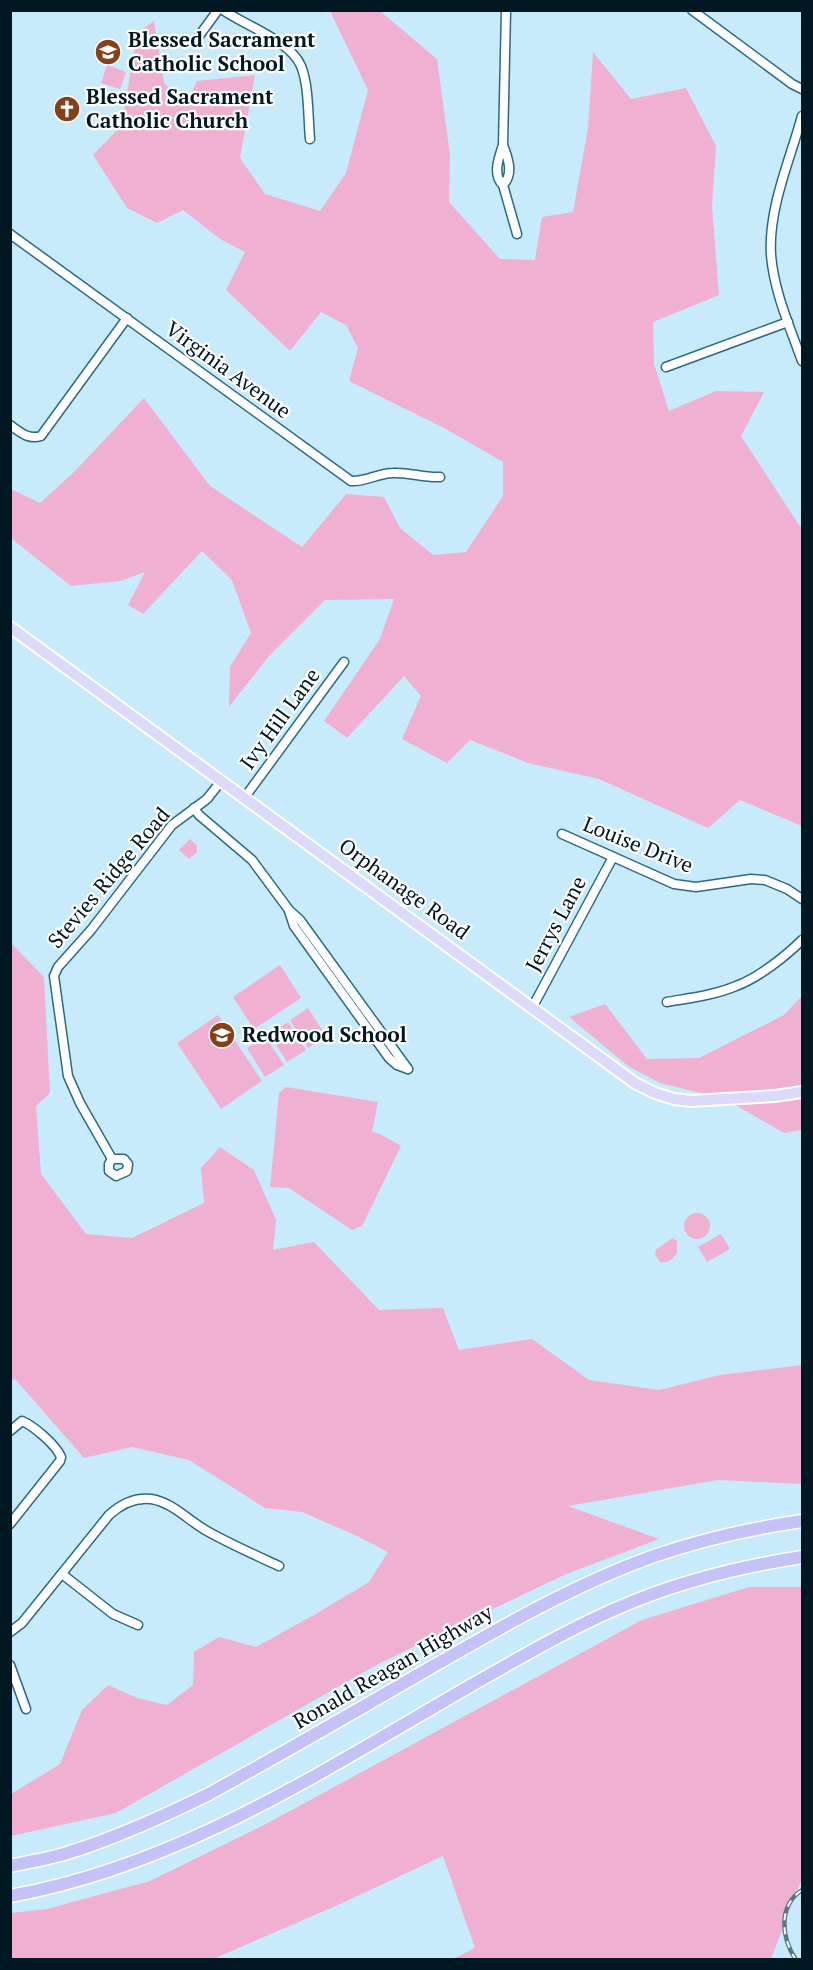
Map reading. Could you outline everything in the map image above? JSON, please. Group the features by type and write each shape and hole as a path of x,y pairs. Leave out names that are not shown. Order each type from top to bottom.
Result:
{"highway":[{"name":"Ronald Reagan Highway","path":"10,1866 63,1854 104,1840 209,1794 473,1643 537,1608 608,1574 658,1554 696,1543 802,1521"},
{"path":"10,1896 38,1891 113,1870 153,1856 217,1828 305,1781 541,1646 632,1602 689,1582 802,1557"}],"main road":[{"name":"Orphanage Road","path":"10,627 635,1083 655,1093 691,1101 802,1092"}],"street":[{"path":"199,36 218,10"},
{"path":"223,10 282,45 299,61 305,82 310,139"},
{"path":"506,10 503,145 497,162 498,179 503,185 517,234"},
{"path":"692,10 802,89"},
{"path":"802,116 778,198 771,239 774,274 779,294 802,361"},
{"name":"Virginia Avenue","path":"10,234 351,481 393,473 428,478 440,477"},
{"path":"10,425 30,438 41,436 127,318"},
{"path":"666,367 788,322"},
{"name":"Ivy Hill Lane","path":"245,797 344,662"},
{"name":"Stevies Ridge Road","path":"112,1159 73,1091 68,1076 54,976 58,967 91,930 172,825 207,799 222,780"},
{"path":"194,808 199,815 252,860 289,910 300,920 408,1069 397,1065 389,1058 294,926 289,910"},
{"name":"Louise Drive","path":"562,834 674,884 707,886 751,879 765,880 788,889 802,899"},
{"name":"Jerrys Lane","path":"532,1008 613,857"},
{"path":"667,1002 727,990 739,985 760,973 802,940"},
{"path":"10,1431 22,1421 27,1423 52,1444 61,1457 10,1524"},
{"path":"10,1632 22,1623 109,1515 126,1502 150,1499 166,1504 208,1532 279,1566"},
{"path":"62,1574 112,1614 138,1625"},
{"path":"10,1665 26,1709"}],"shaded area":[{"path":"330,11 380,11 437,59 450,155 449,202 500,259 535,260 542,217 573,212 588,128 593,52 631,99 686,88 716,146 712,207 719,295 653,322 654,364 669,411 716,391 764,392 741,436 802,528 802,826 740,800 708,828 599,779 528,763 470,740 447,763 402,739 421,696 404,676 347,738 324,721 380,639 394,599 325,600 268,657 229,707 230,667 251,633 232,580 202,551 143,614 128,605 145,572 120,581 71,586 11,538 11,489 40,503 75,471 144,398 210,486 302,547 346,494 384,497 400,528 433,555 466,552 503,496 503,462 446,429 349,381 358,348 346,325 321,312 290,351 226,290 245,252 220,239 183,210 157,223 127,208 93,155 122,125 137,33 154,21 164,83 186,104 197,81 255,75 240,158 265,194 320,211 346,173 368,90"},
{"path":"107,65 126,72 120,89 101,83"},
{"path":"190,839 197,845 197,852 189,859 179,850"},
{"path":"11,943 44,977 50,1093 36,1106 41,1174 86,1234 132,1238 204,1203 201,1168 220,1147 254,1170 276,1220 273,1250 314,1242 379,1310 443,1308 459,1350 532,1339 589,1380 659,1390 720,1375 802,1365 802,1484 718,1480 568,1506 659,1539 564,1575 380,1663 116,1813 11,1836 11,1794 60,1764 82,1710 108,1685 137,1698 167,1705 193,1685 194,1652 219,1637 256,1647 369,1582 388,1552 302,1512 265,1508 189,1460 132,1447 84,1458 16,1380 11,1379"},
{"path":"280,965 301,998 254,1029 233,997"},
{"path":"802,996 802,1130 784,1133 725,1099 660,1083 628,1066 569,1017 605,1004 647,1059 699,1058 784,1015"},
{"path":"308,1008 326,1036 308,1048 290,1020"},
{"path":"218,1015 262,1081 221,1109 177,1043"},
{"path":"288,1022 306,1050 287,1062 269,1034"},
{"path":"265,1036 284,1065 265,1077 247,1048"},
{"path":"286,1087 378,1102 372,1132 401,1146 362,1226 352,1230 289,1188 270,1187 279,1093"},
{"path":"697,1213 706,1217 710,1226 706,1235 697,1239 688,1235 684,1226 688,1217"},
{"path":"721,1234 730,1249 707,1262 698,1247"},
{"path":"672,1238 677,1241 677,1253 670,1260 660,1262 655,1254 656,1250"},
{"path":"749,1587 802,1587 802,1878 771,1959 453,1959 475,1948 443,1856 213,1959 11,1959 11,1913 47,1909 150,1881 266,1824 642,1620"}],"railway":[{"path":"796,1960 787,1942 784,1922 789,1904 802,1890"}],"place":[{"name":"Blessed Sacrament Catholic School","path":"108,52"},
{"name":"Blessed Sacrament Catholic Church","path":"67,109"},
{"name":"Redwood School","path":"222,1035"}]}
